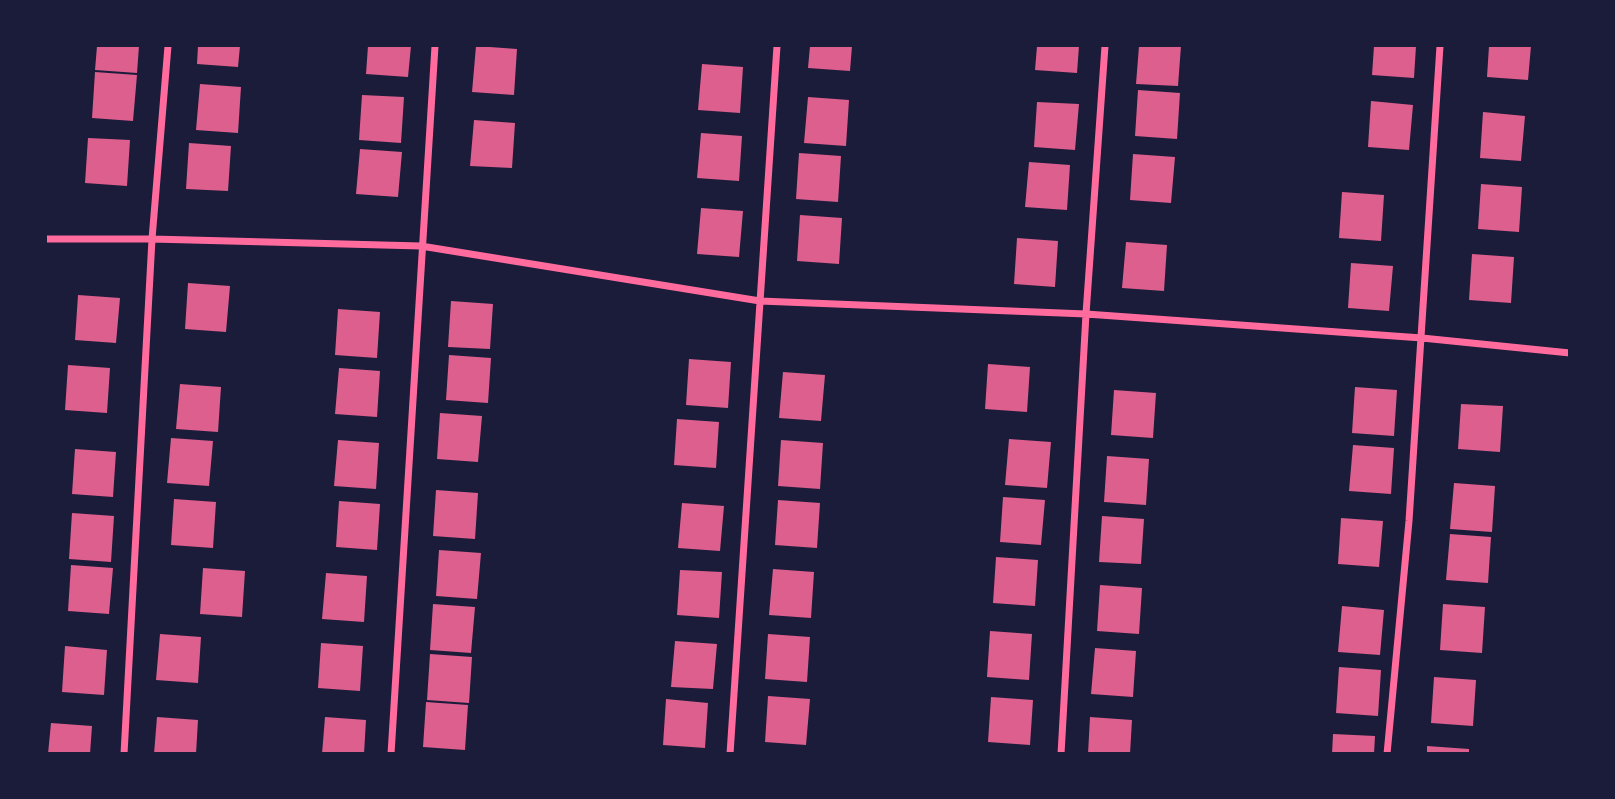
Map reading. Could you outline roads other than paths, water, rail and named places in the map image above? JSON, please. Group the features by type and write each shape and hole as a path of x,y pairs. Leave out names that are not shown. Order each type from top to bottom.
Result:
{"street":[{"path":"124,754 152,239 168,46"},
{"path":"391,754 435,46"},
{"path":"730,754 777,46"},
{"path":"1061,754 1086,314 1105,46"},
{"path":"1387,754 1409,521 1440,46"},
{"path":"46,239 421,246 760,301 1086,314 1422,338 1570,353"}]}
